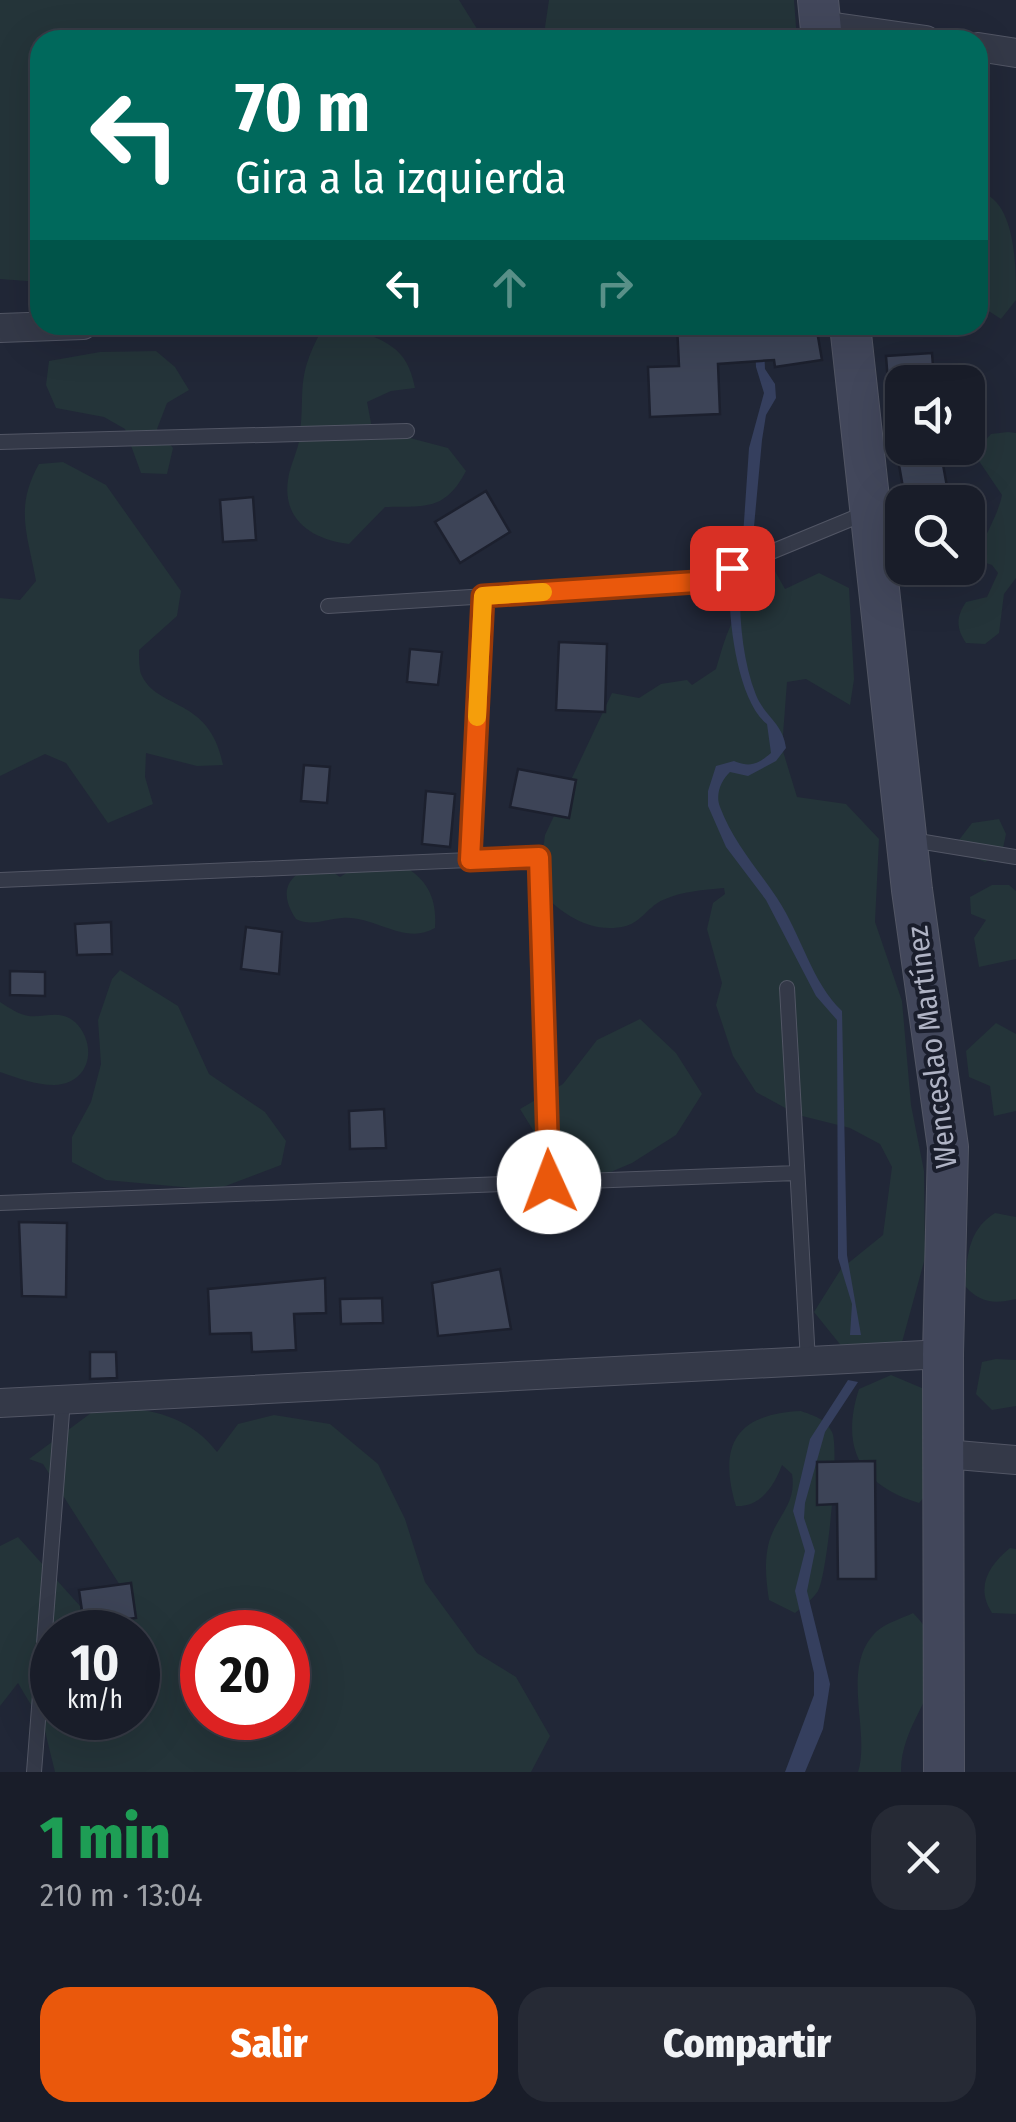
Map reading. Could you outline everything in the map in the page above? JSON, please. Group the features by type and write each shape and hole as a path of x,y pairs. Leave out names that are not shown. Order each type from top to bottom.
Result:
{"main road":[{"name":"Wenceslao Martínez","path":"851,335 906,840 948,1147 943,1354 944,1772"}],"street":[{"path":"821,22 868,30"},
{"path":"988,49 1016,53"},
{"path":"0,328 30,327"},
{"path":"0,1403 943,1354"},
{"path":"945,1454 1016,1460"}],"lane":[{"path":"0,442 407,431"},
{"path":"328,606 696,582 868,512"},
{"path":"470,860 483,596"},
{"path":"906,840 1016,857"},
{"path":"0,880 539,857 549,1182"},
{"path":"787,988 808,1361"},
{"path":"0,1203 797,1173"},
{"path":"34,1772 62,1400"}],"shaded area":[{"path":"0,0 459,0 478,30 30,30 30,281 0,279"},
{"path":"549,0 794,0 796,30 546,30"},
{"path":"988,196 1007,220 1015,269 1016,300 1001,319 988,311"},
{"path":"319,335 369,335 392,347 406,362 415,388 391,391 367,402 372,428 448,448 466,471 458,484 433,504 385,507 349,544 324,538 303,526 290,507 287,494 299,440 307,363"},
{"path":"156,351 175,367 189,390 167,403 157,429 173,448 167,474 141,473 125,429 104,417 56,408 46,385 49,361 100,352"},
{"path":"1016,433 1016,578 1004,594 999,633 985,644 966,643 958,622 963,607 966,602 987,597 998,573 985,563 985,539 1002,495 982,465 985,465 985,440 991,434"},
{"path":"63,462 106,485 181,591 177,616 139,650 140,672 149,686 207,727 223,765 197,766 146,753 145,777 153,804 108,823 66,763 45,754 0,776 0,598 20,600 36,581 25,522 27,494 39,464"},
{"path":"771,564 785,589 819,573 849,588 854,679 850,705 806,679 787,682 782,748 797,797 846,804 879,839 875,922 902,1001 911,1105 924,1171 925,1258 901,1346 847,1353 814,1312 841,1269 883,1235 892,1167 880,1144 850,1128 798,1115 756,1092 733,1056 716,1005 722,983 707,929 713,903 725,894 724,888 671,897 658,902 631,924 613,928 577,920 538,888 545,835 612,693 639,698 661,684 687,680 692,685 716,669 736,615 763,595"},
{"path":"999,819 1006,834 1002,853 985,862 968,855 959,840 972,823"},
{"path":"321,864 340,877 351,870 404,866 430,892 435,928 412,934 354,918 313,922 296,919 287,899 289,883 301,872"},
{"path":"992,885 1009,885 1016,891 1016,959 979,967 974,938 986,920 971,914 970,897"},
{"path":"120,970 178,1006 209,1074 265,1112 286,1141 281,1165 215,1190 106,1180 72,1162 72,1137 91,1102 101,1064 98,1020 112,979"},
{"path":"0,1002 25,1015 58,1015 75,1022 87,1041 88,1051 83,1070 76,1078 54,1085 0,1072"},
{"path":"640,1019 676,1053 702,1094 676,1135 632,1163 587,1182 546,1151 520,1109 563,1084 597,1040"},
{"path":"996,1023 1016,1034 1016,1111 994,1116 990,1086 969,1077 966,1051"},
{"path":"995,1213 1016,1217 1016,1299 988,1301 965,1286 974,1236"},
{"path":"1016,1360 1016,1406 992,1410 976,1394 982,1362"},
{"path":"891,1375 929,1391 931,1490 919,1503 882,1486 869,1475 854,1446 852,1429 859,1389"},
{"path":"121,1407 149,1411 186,1425 217,1452 238,1424 274,1415 330,1424 378,1464 405,1519 425,1582 477,1653 516,1677 550,1736 531,1772 55,1772 47,1740 160,1740 160,1610 130,1610 130,1601 43,1464 29,1459 91,1413"},
{"path":"801,1411 829,1427 834,1461 822,1580 816,1594 795,1613 769,1600 766,1571 772,1533 792,1493 792,1474 782,1465 765,1494 753,1503 736,1506 729,1466 737,1437 747,1427 779,1413"},
{"path":"18,1537 80,1610 30,1610 30,1703 18,1683 0,1706 0,1546"},
{"path":"1010,1548 1016,1549 1016,1614 992,1613 985,1594 987,1577"},
{"path":"913,1613 929,1634 936,1654 935,1673 911,1729 901,1772 858,1772 860,1662 877,1631"}],"water":[{"path":"754,335 763,335 765,369 775,384 776,398 766,415 762,440 752,548 742,551 749,448 764,393 756,367"},
{"path":"730,578 740,578 742,637 751,681 786,748 776,761 748,776 730,772 718,798 738,843 777,898 823,987 842,1011 847,1255 861,1335 850,1335 852,1304 838,1258 837,1020 816,996 766,900 726,847 708,806 716,766 734,761 754,764 771,753 767,724 748,697 736,656"},
{"path":"848,1380 858,1382 825,1432 805,1503 804,1518 815,1551 807,1591 830,1684 823,1729 805,1772 785,1772 814,1695 814,1673 795,1591 805,1551 793,1511 810,1439"}],"building":[{"path":"677,335 818,335 822,360 775,367 774,360 718,364 720,414 650,417 648,367 679,366"},
{"path":"932,353 933,365 887,365 886,356"},
{"path":"899,465 943,465 947,485 903,485"},
{"path":"486,491 510,532 460,563 435,522"},
{"path":"253,497 256,540 223,542 220,500"},
{"path":"559,642 607,644 605,712 556,710"},
{"path":"410,649 442,652 438,685 407,682"},
{"path":"304,765 330,767 327,803 301,801"},
{"path":"518,769 576,780 569,818 510,807"},
{"path":"426,791 455,794 450,847 422,844"},
{"path":"111,922 112,954 77,955 75,924"},
{"path":"246,927 282,932 279,974 241,969"},
{"path":"10,971 45,972 45,996 10,995"},
{"path":"384,1109 386,1148 350,1149 349,1111"},
{"path":"19,1222 67,1223 66,1297 22,1296"},
{"path":"500,1269 511,1329 438,1336 432,1283"},
{"path":"325,1278 326,1313 294,1314 296,1350 252,1352 251,1333 210,1334 208,1289"},
{"path":"382,1298 383,1323 341,1324 340,1299"},
{"path":"90,1352 116,1352 117,1378 90,1379"},
{"path":"875,1461 876,1579 838,1579 837,1504 817,1505 817,1462"},
{"path":"131,1583 135,1610 82,1610 79,1590"}],"slow traffic":[{"path":"477,717 483,596 543,592"}],"route":[{"path":"549,1182 539,857 470,860 483,596 696,582 732,568"}]}
